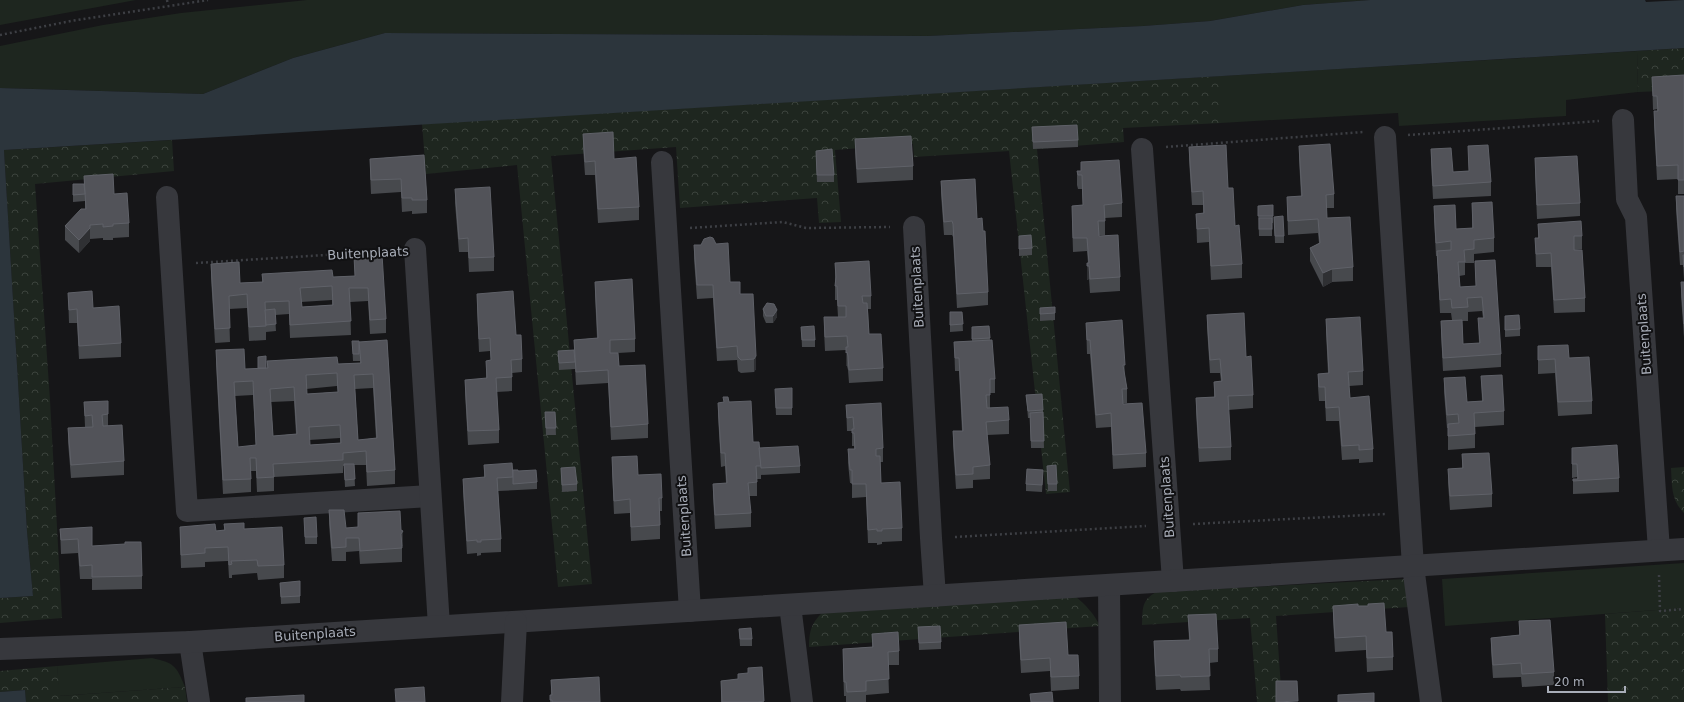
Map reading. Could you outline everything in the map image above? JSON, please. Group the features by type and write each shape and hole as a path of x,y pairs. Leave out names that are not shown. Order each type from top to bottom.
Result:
{"street":[{"name":"Buitenplaats","path":"1623,120 1627,199 1636,217 1659,550"},
{"path":"1385,137 1414,566 1431,702"},
{"name":"Buitenplaats","path":"1142,149 1173,581"},
{"name":"Buitenplaats","path":"662,162 690,611"},
{"path":"167,196 187,511 430,496"},
{"name":"Buitenplaats","path":"914,227 935,596"},
{"name":"Buitenplaats","path":"415,249 439,626"},
{"name":"Buitenplaats","path":"0,649 190,642 1684,549"},
{"path":"1109,585 1110,702"},
{"path":"790,605 802,702"},
{"path":"512,702 516,622"},
{"path":"190,642 199,702"}],"path":[{"path":"167,0 168,5"},
{"path":"0,34 168,5 208,0"},
{"name":"Buitenplaats","path":"666,229 783,222 806,228 914,227"},
{"name":"Buitenplaats","path":"172,265 415,249"},
{"path":"1659,550 1660,611 1684,609"}],"green space":[{"path":"0,0 136,0 0,25"},
{"path":"307,0 1370,0 1303,5 1210,21 1143,26 927,36 385,33 293,58 203,94 0,88 0,46 103,25 181,13"},
{"path":"1684,48 1684,90 1638,92 1637,51"},
{"path":"1637,51 1638,92 1566,100 1566,116 1399,126 1398,113 1221,123 1221,76"},
{"path":"1221,76 1221,123 1123,128 1124,142 1037,149 1070,492 1046,494 1009,151 914,157 913,144 835,150 841,222 819,223 817,198 680,208 676,147 551,156 592,584 558,587 517,165 426,174 422,124"},
{"path":"172,140 174,171 35,184 50,400 62,618 0,623 0,598 33,596 27,531 4,150"},
{"path":"1684,467 1684,513 1674,498 1671,468"},
{"path":"1684,563 1684,608 1445,626 1442,579"},
{"path":"1406,579 1409,607 1276,616 1282,702 1257,702 1250,618 1142,625 1145,602 1156,592"},
{"path":"1075,596 1089,610 1100,626 809,647 812,627 824,611"},
{"path":"1684,608 1684,702 1608,702 1605,614"},
{"path":"152,658 173,666 179,674 185,687 59,696 57,666"},
{"path":"57,666 60,696 185,687 187,702 26,702 25,690 0,692 0,671"}],"shaded area":[{"path":"1370,0 1645,0 1646,2 1684,0 1684,48 4,150 27,531 33,596 0,598 0,88 203,94 293,58 385,33 927,36 1143,26 1210,21 1303,5"},
{"path":"25,690 26,702 0,702 0,692"}],"building":[{"path":"1684,75 1684,180 1678,180 1678,165 1657,166 1654,111 1658,111 1657,96 1653,96 1652,77"},
{"path":"1077,125 1078,140 1033,142 1032,127"},
{"path":"613,132 614,159 636,157 639,207 598,209 595,161 585,162 583,134"},
{"path":"911,136 913,166 857,169 855,139"},
{"path":"1330,144 1334,194 1326,195 1327,218 1350,217 1353,267 1332,269 1323,273 1310,248 1320,243 1318,219 1288,221 1287,197 1302,196 1299,146"},
{"path":"1226,145 1228,188 1233,188 1235,226 1239,225 1242,264 1211,266 1209,228 1197,229 1196,214 1204,213 1203,191 1192,192 1189,147"},
{"path":"1488,145 1491,182 1433,186 1431,149 1451,148 1453,172 1469,171 1468,146"},
{"path":"832,149 834,175 817,175 816,151"},
{"path":"424,155 427,200 402,198 401,179 371,180 370,159"},
{"path":"1577,156 1580,203 1537,205 1535,158"},
{"path":"1119,160 1122,203 1104,205 1105,221 1098,221 1099,236 1118,235 1120,277 1090,279 1089,266 1087,266 1087,263 1089,263 1087,238 1073,238 1072,206 1083,205 1082,175 1078,175 1077,171 1081,171 1081,162"},
{"path":"113,174 114,194 127,193 129,223 113,224 113,226 103,227 103,224 90,225 90,228 79,240 65,226 81,209 86,209 84,176"},
{"path":"975,179 977,219 982,218 983,231 985,231 988,292 957,294 953,224 952,221 944,222 941,181"},
{"path":"73,184 84,184 85,194 73,195"},
{"path":"490,187 494,257 469,258 468,238 459,239 455,189"},
{"path":"1676,196 1684,196 1684,251 1680,252"},
{"path":"1492,202 1494,238 1474,240 1474,249 1464,250 1465,262 1458,262 1460,287 1476,286 1475,261 1495,260 1501,354 1443,358 1441,321 1462,320 1463,344 1480,343 1478,318 1484,318 1482,297 1467,298 1468,307 1452,308 1451,299 1440,300 1437,251 1451,250 1451,241 1436,243 1434,206 1455,205 1456,229 1473,228 1472,203"},
{"path":"1273,205 1273,216 1258,216 1258,206"},
{"path":"1283,216 1284,236 1275,236 1274,217"},
{"path":"1259,218 1272,218 1272,229 1259,229"},
{"path":"1581,221 1582,236 1574,236 1574,250 1582,250 1585,298 1554,300 1551,253 1536,254 1535,238 1539,238 1538,224"},
{"path":"1031,235 1032,248 1019,249 1019,236"},
{"path":"710,237 713,238 716,244 728,243 730,282 740,282 740,294 753,294 756,356 754,359 741,360 738,357 737,346 717,348 713,285 697,285 694,245 701,245 704,239"},
{"path":"382,254 386,319 370,320 368,288 349,288 351,321 290,325 289,301 265,302 266,326 249,327 247,294 229,296 230,328 215,329 211,264 239,262 240,283 263,282 262,274 332,270 333,277 355,276 354,256","holes":["332,286 333,305 302,307 300,288"]},
{"path":"869,261 871,296 862,296 863,303 867,303 869,334 881,334 883,368 849,370 848,356 847,352 846,353 846,347 848,347 847,336 825,337 824,317 846,317 846,306 838,306 837,286 835,286 835,263"},
{"path":"632,279 635,339 610,340 610,353 618,353 619,366 645,365 648,424 611,427 608,370 576,372 574,340 598,338 595,282"},
{"path":"1681,282 1684,282 1684,324"},
{"path":"92,291 93,308 119,306 121,343 79,346 77,309 69,310 68,293"},
{"path":"513,291 516,335 521,335 522,359 511,360 512,377 496,378 499,430 468,431 465,380 487,378 486,361 491,360 490,338 479,339 477,294"},
{"path":"767,303 774,304 777,310 773,316 766,316 763,309"},
{"path":"1055,307 1055,313 1040,314 1040,308"},
{"path":"275,309 276,324 266,325 265,310"},
{"path":"950,312 962,312 963,324 950,325"},
{"path":"1244,313 1246,357 1251,356 1253,395 1228,396 1231,447 1199,448 1196,398 1215,397 1214,382 1222,381 1220,359 1210,360 1207,315"},
{"path":"1519,315 1520,329 1505,330 1505,316"},
{"path":"1360,317 1363,371 1348,372 1350,398 1369,396 1373,449 1359,450 1359,445 1342,446 1339,407 1326,408 1325,387 1319,387 1318,374 1329,373 1326,319"},
{"path":"1122,320 1125,365 1123,365 1127,389 1122,389 1123,404 1142,403 1146,453 1113,455 1111,413 1096,415 1090,340 1087,340 1086,323"},
{"path":"814,326 815,340 802,340 801,327"},
{"path":"989,326 990,338 972,339 972,327"},
{"path":"387,340 395,470 367,472 366,451 343,453 343,460 273,464 274,477 257,478 256,458 250,458 251,479 223,480 216,350 244,349 245,369 268,368 267,361 337,357 338,364 361,363 359,342","holes":["337,373 338,392 307,394 306,375","373,374 377,438 358,440 354,375","253,381 256,445 238,447 234,382","294,387 297,434 273,436 270,389","340,425 341,443 310,445 309,427"]},
{"path":"992,340 995,379 990,379 990,395 986,395 987,408 1008,407 1009,420 986,422 990,465 973,467 973,474 956,475 953,431 963,431 959,358 955,358 954,342"},
{"path":"352,341 359,341 359,354 353,354"},
{"path":"1568,345 1569,358 1589,357 1592,401 1558,402 1555,359 1538,360 1538,346"},
{"path":"574,350 575,362 559,363 558,351"},
{"path":"266,356 266,368 258,368 258,357"},
{"path":"1502,375 1504,411 1474,413 1475,434 1448,436 1448,424 1459,423 1458,414 1447,415 1444,378 1465,377 1467,402 1483,401 1481,376"},
{"path":"792,388 792,408 776,408 775,389"},
{"path":"1042,394 1043,410 1028,411 1026,395"},
{"path":"723,397 728,397 729,402 751,401 753,442 759,442 761,466 756,466 757,482 748,483 751,513 715,515 713,484 727,483 725,453 721,453 718,403 724,402"},
{"path":"108,401 108,414 102,415 103,426 122,425 124,461 71,465 68,428 93,427 92,415 85,416 84,402"},
{"path":"881,403 883,448 876,449 876,456 880,456 881,483 900,482 902,528 882,529 882,531 877,531 877,529 868,530 866,484 852,484 852,470 850,470 848,449 855,449 854,433 852,433 852,429 854,429 853,417 847,418 846,405"},
{"path":"545,412 555,412 556,428 546,428"},
{"path":"1043,412 1044,441 1031,441 1030,413"},
{"path":"1617,445 1619,478 1573,481 1573,479 1578,479 1577,464 1572,464 1572,448"},
{"path":"798,446 800,466 761,468 759,448"},
{"path":"1489,453 1492,494 1450,496 1448,469 1463,468 1462,454"},
{"path":"637,456 638,475 661,474 662,498 659,498 660,525 631,527 630,499 614,501 612,457"},
{"path":"512,463 513,477 497,478 501,539 481,540 481,542 477,542 477,540 467,541 463,479 485,477 484,465"},
{"path":"344,464 354,464 355,479 345,480"},
{"path":"1056,465 1057,484 1048,484 1047,466"},
{"path":"575,467 577,484 562,485 561,468"},
{"path":"1027,469 1043,470 1042,485 1026,484"},
{"path":"513,470 536,470 537,482 513,484"},
{"path":"329,510 344,510 346,528 358,527 358,513 400,511 401,530 403,531 401,534 402,548 360,551 359,538 346,538 346,547 332,548"},
{"path":"316,517 317,537 305,537 304,518"},
{"path":"244,523 244,529 282,527 284,565 258,566 257,560 231,561 232,564 229,565 228,547 205,548 205,553 181,555 180,527 215,524 216,531 225,530 224,524"},
{"path":"92,527 92,546 125,544 125,542 141,542 142,576 92,577 92,565 80,566 78,539 61,540 60,529"},
{"path":"300,581 300,596 281,597 280,583"},
{"path":"1384,603 1386,632 1392,632 1393,657 1367,658 1366,636 1335,638 1333,606 1358,604 1358,606 1368,606 1368,604"},
{"path":"1216,614 1218,649 1209,649 1210,676 1156,676 1154,641 1190,640 1188,615"},
{"path":"1550,620 1554,672 1522,674 1521,663 1493,665 1491,638 1520,635 1519,621"},
{"path":"1066,622 1068,655 1078,655 1079,676 1051,677 1050,658 1021,660 1019,625"},
{"path":"940,626 941,642 919,643 918,627"},
{"path":"751,628 752,639 740,639 739,629"},
{"path":"898,632 899,651 888,652 889,679 866,681 866,691 847,692 846,682 844,682 843,649 873,647 872,634"},
{"path":"762,667 764,701 722,702 721,681 738,679 738,674 748,673 748,668"},
{"path":"599,677 600,702 552,702 552,700 550,700 550,695 552,695 551,680"},
{"path":"1276,681 1297,681 1298,701 1276,702"},
{"path":"424,687 425,702 396,702 395,689"},
{"path":"1052,692 1053,702 1031,702 1030,694"},
{"path":"1374,693 1374,702 1338,702 1338,695"},
{"path":"304,695 304,702 246,702 246,698"}]}
